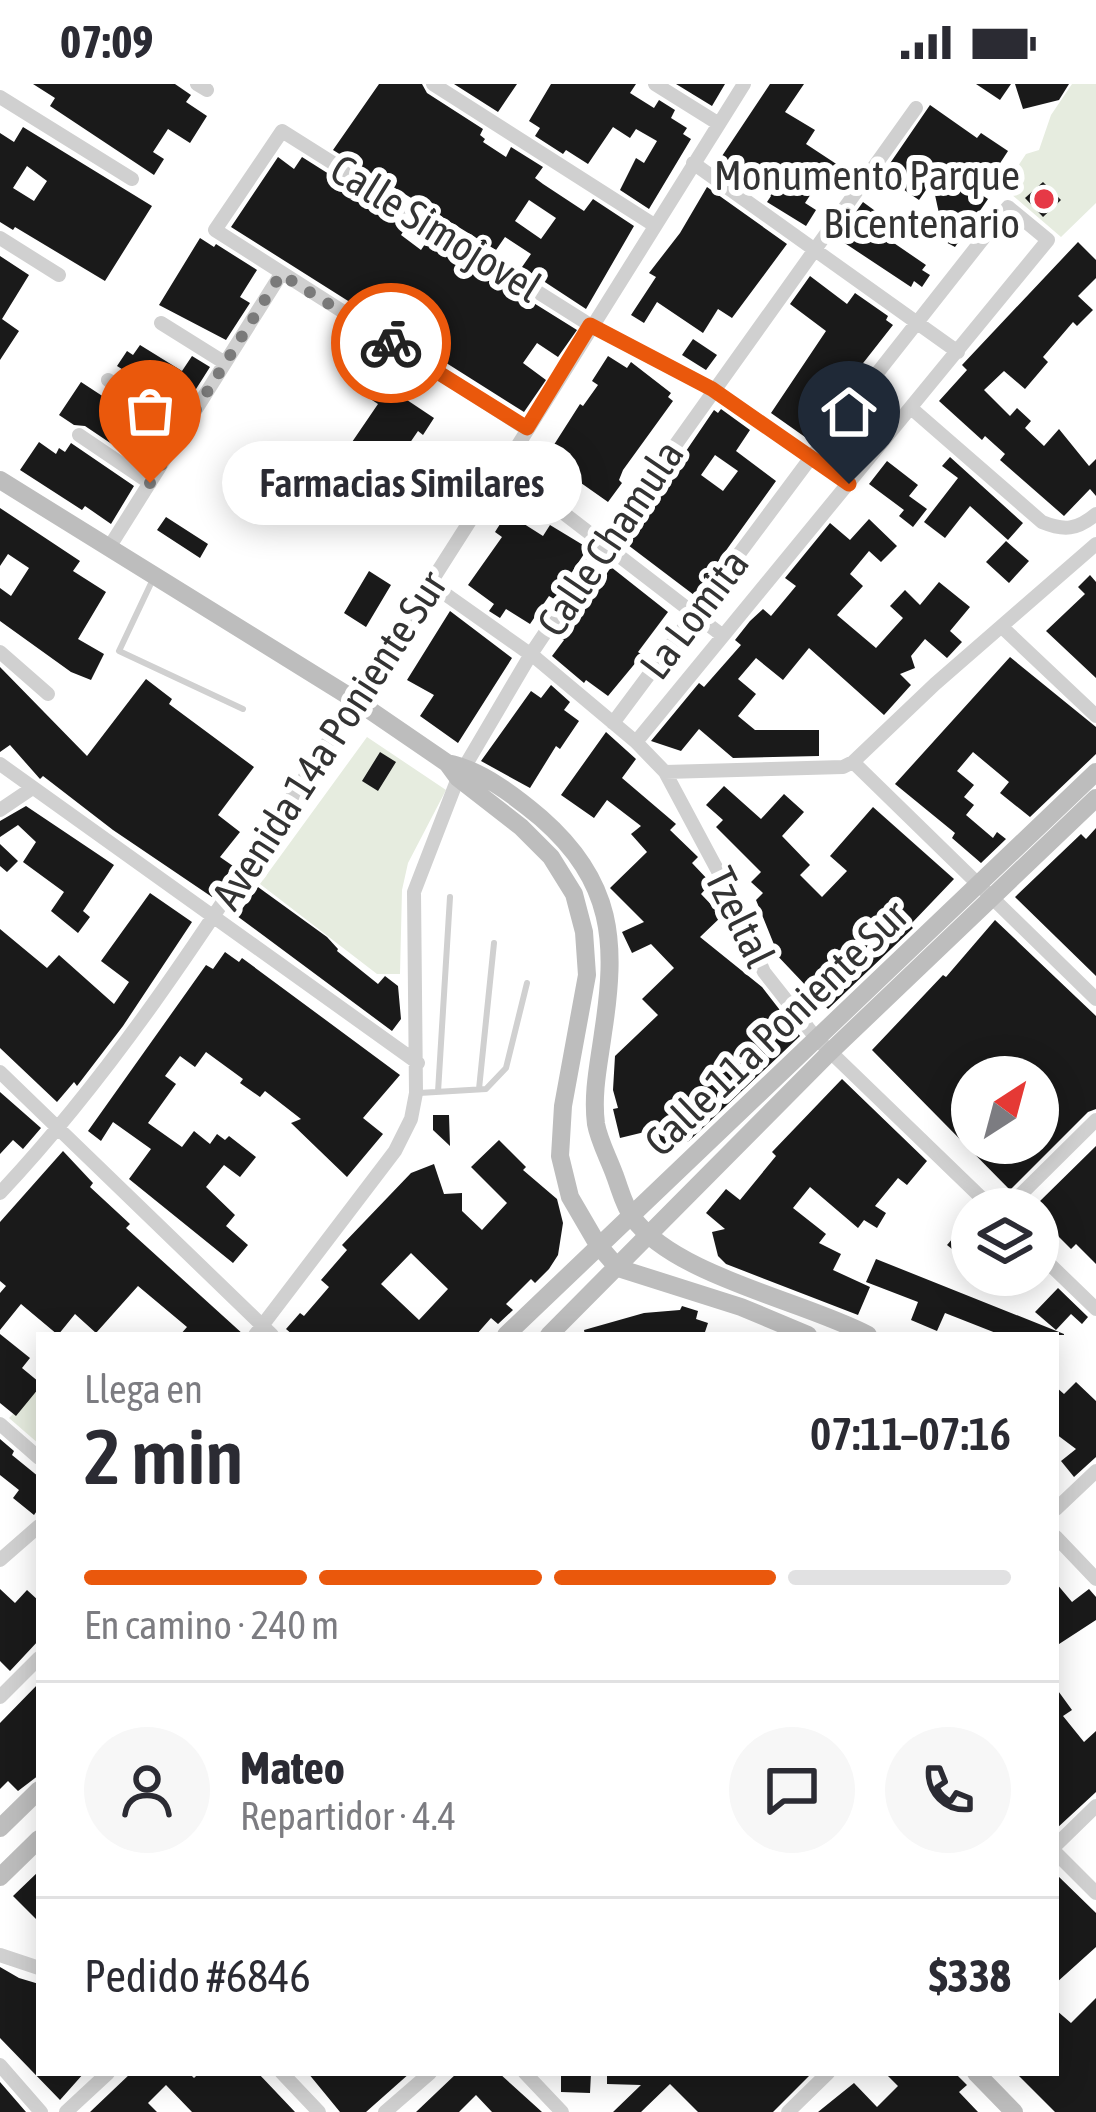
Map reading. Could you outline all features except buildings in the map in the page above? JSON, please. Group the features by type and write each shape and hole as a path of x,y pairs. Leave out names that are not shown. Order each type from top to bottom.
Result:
{"main road":[{"path":"0,480 356,700 457,769 533,811 568,842 596,882 608,929 611,983 595,1090 597,1128 630,1215 650,1237 708,1270 833,1316 862,1332"},
{"path":"457,769 551,857 574,894 584,932 587,975 563,1106 560,1156 569,1197 598,1245 618,1268 741,1307 801,1332"},
{"name":"Calle 11a Poniente Sur","path":"509,1332 630,1215 823,1045 985,891 1096,772"},
{"name":"Calle 11a Poniente Sur","path":"985,891 1096,798"},
{"name":"Calle 11a Poniente Sur","path":"552,1332 650,1237 823,1045"},
{"path":"0,1828 36,1793"},
{"path":"0,1877 36,1842"},
{"path":"979,2076 1014,2112"}],"street":[{"path":"433,84 654,225"},
{"path":"655,84 719,124"},
{"name":"Avenida 14a Poniente Sur","path":"0,1193 58,1132 213,919 505,468 744,84"},
{"path":"0,98 132,178"},
{"name":"Calle Chamula","path":"264,1332 395,1151 411,1119 418,1063 414,892 457,769 604,544 916,108"},
{"name":"Calle Simojovel","path":"281,274 215,230 282,131 590,325 712,389 849,484"},
{"path":"693,163 958,352"},
{"name":"La Lomita","path":"613,723 916,319 1008,207 1048,240 636,742"},
{"path":"0,238 59,275"},
{"path":"110,546 281,274 527,428"},
{"path":"161,323 225,363"},
{"path":"109,380 185,427"},
{"path":"911,408 1042,522 1063,530 1082,526 1096,514"},
{"path":"79,435 150,483"},
{"path":"505,468 722,636"},
{"path":"665,772 843,767 853,762 934,684 1096,544"},
{"name":"Tzeltal","path":"431,584 531,655 665,772 727,888 764,972 823,1045 970,1188"},
{"path":"1003,628 1096,716"},
{"path":"0,652 47,694"},
{"path":"853,762 1096,999"},
{"path":"0,764 418,1063"},
{"path":"0,810 31,789"},
{"path":"0,1072 264,1332"},
{"path":"1027,1188 1096,1120"},
{"path":"1059,1273 1096,1309"},
{"path":"0,1424 36,1455"},
{"path":"1059,1506 1096,1471"},
{"path":"3,1553 36,1528"},
{"path":"1059,1540 1096,1579"},
{"path":"0,1697 36,1661"},
{"path":"1059,1846 1096,1806"},
{"path":"1059,1852 1096,1893"},
{"path":"0,1955 36,1967"},
{"path":"0,2065 41,2112"},
{"path":"66,2112 105,2076"},
{"path":"285,2076 319,2112"},
{"path":"385,2112 427,2076"},
{"path":"527,2076 562,2112"},
{"path":"788,2112 825,2076"}],"lane":[{"path":"155,574 119,651 243,709"},
{"path":"438,1092 450,897"},
{"path":"478,1090 494,943"},
{"path":"416,1094 486,1089 506,1068 526,983"}],"shaded area":[{"path":"1072,84 1096,84 1096,203 1061,237 997,182 1012,162 1018,166 1026,154 1039,150 1051,115"},
{"path":"367,737 446,790 408,863 402,890 400,974 377,974 260,884"},
{"path":"36,1391 36,1441 9,1418"}],"way so far":[{"path":"150,483 281,274 391,343"}],"place":[{"name":"Monumento Parque Bicentenario","path":"1044,199"},
{"name":"Farmacias Similares","path":"150,483"}],"route":[{"path":"391,343 527,428 590,325 712,389 849,484"}]}
